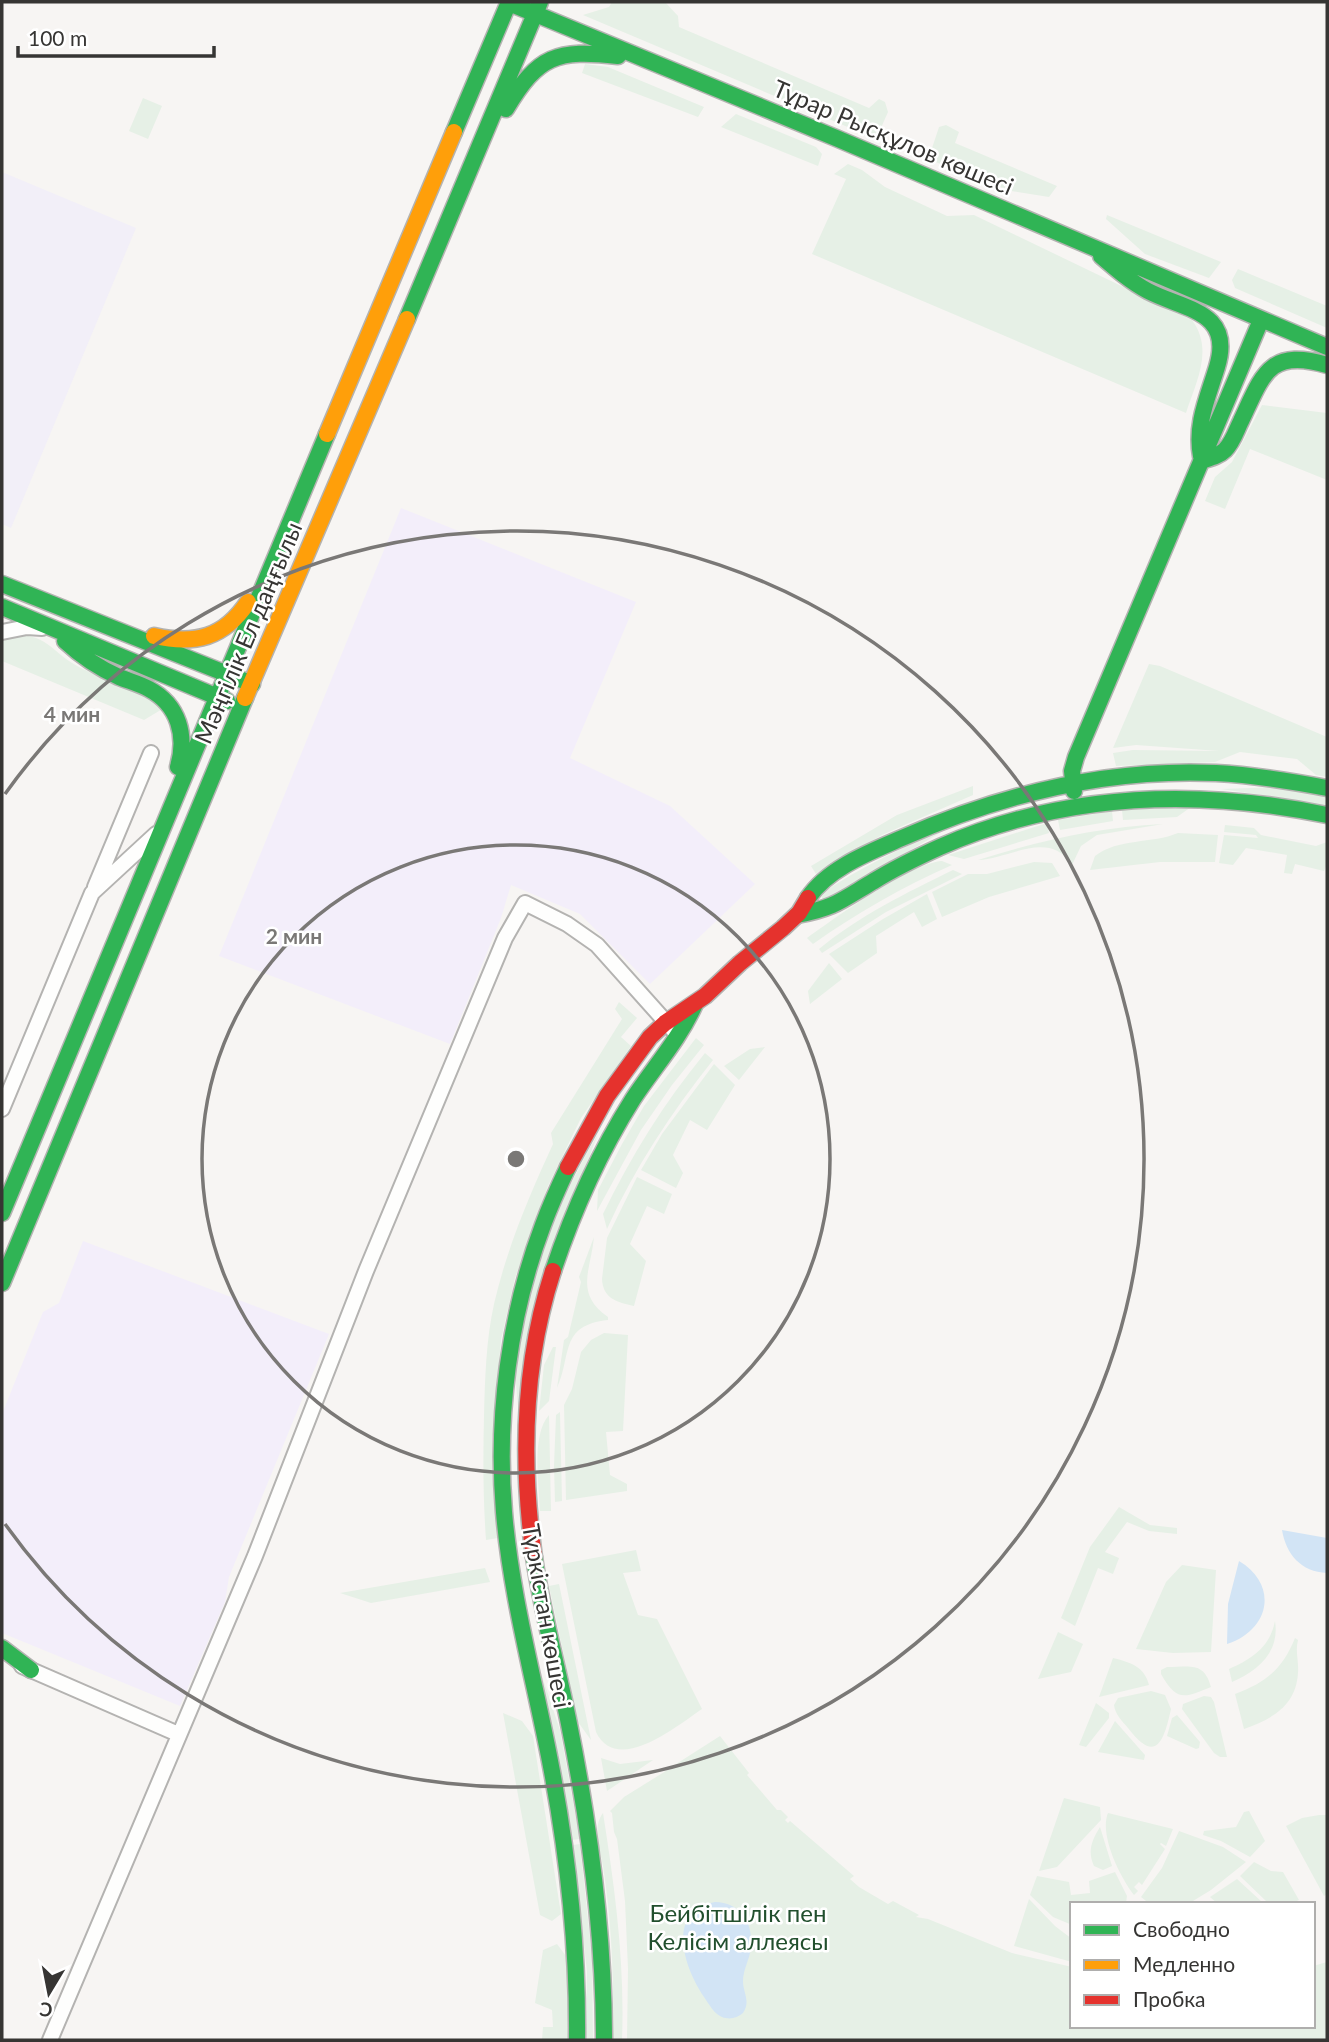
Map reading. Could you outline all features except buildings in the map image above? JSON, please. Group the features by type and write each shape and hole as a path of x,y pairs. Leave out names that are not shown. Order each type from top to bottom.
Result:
{"street":[{"name":"Тұрар Рысқұлов көшесі","path":"508,2 538,7 646,59 1327,347"},
{"name":"Мәңгілік Ел даңғылы","path":"2,1213 508,2"},
{"name":"Мәңгілік Ел даңғылы","path":"2,1283 538,7"},
{"path":"455,205 517,89 534,69 565,53 584,51 646,59"},
{"path":"1090,246 1129,281 1200,313 1213,323 1220,333 1221,357 1202,416 1199,446 1201,461"},
{"name":"Тұрар Рысқұлов көшесі","path":"1261,320 1286,324 1327,341"},
{"path":"1076,806 1072,771 1076,757 1261,320"},
{"path":"1201,461 1226,450 1259,382 1270,367 1298,357 1327,365"},
{"path":"122,633 139,632 172,641 196,640 215,634 243,612 263,572 282,544"},
{"path":"2,584 252,684"},
{"path":"2,607 242,707"},
{"path":"2,632 27,626 55,629 66,643 79,653 121,677 152,690 169,704 183,730 183,747 165,823 92,893"},
{"path":"2,1109 151,752"},
{"name":"Түркістан көшесі","path":"578,2040 577,1969 560,1821 546,1738 513,1584 508,1551 503,1460 507,1371 517,1305 525,1275 553,1197 601,1107 642,1047 664,1021 695,1004 797,915 817,887 856,862 931,823 987,802 1072,781 1146,773 1242,774 1327,788"},
{"name":"Түркістан көшесі","path":"797,915 831,908 887,874 951,842 1076,806 1156,798 1210,798 1327,814"},
{"path":"50,2040 255,1556 345,1331 366,1271 505,938 525,903 567,924 597,945 679,1037"},
{"name":"Түркістан көшесі","path":"604,2040 603,1954 594,1870 569,1726 533,1547 528,1492 528,1406 543,1305 571,1221 635,1096 679,1037 695,1004"},
{"path":"2,1648 31,1670"},
{"path":"2,1658 178,1734"},
{"path":"2,1667 31,1670"}],"shaded area":[{"path":"2,172 136,228 11,528 2,524"},
{"path":"401,508 636,602 570,758 670,806 755,884 650,984 580,914 511,885 501,918 450,1044 219,956"},
{"path":"83,1241 329,1334 229,1577 225,1602 180,1706 2,1633 2,1414 43,1312 59,1303"}],"green space":[{"path":"612,2 665,2 678,16 679,27 869,108 879,99 885,102 888,112 876,139 583,15 609,7"},
{"path":"585,64 608,67 704,107 698,117 582,73"},
{"path":"143,98 162,106 148,139 129,131"},
{"path":"736,114 816,147 822,154 818,166 721,127"},
{"path":"946,125 959,132 955,143 1057,186 1049,197 1011,191 933,161 930,154 939,127"},
{"path":"848,164 862,170 885,187 947,216 974,215 1192,320 1202,343 1202,354 1198,378 1186,413 812,254 846,179 834,174"},
{"path":"1107,215 1221,262 1209,278 1145,254 1106,219"},
{"path":"1238,269 1327,306 1327,328 1235,288 1232,280"},
{"path":"1262,405 1327,413 1327,480 1250,449 1225,509 1205,501 1215,477 1232,462"},
{"path":"10,635 34,637 91,673 164,708 144,720 2,661 2,638"},
{"path":"1149,664 1160,666 1327,737 1327,777 1316,775 1297,759 1240,752 1215,762 1116,766 1113,753 1133,750 1219,751 1136,745 1113,748"},
{"path":"973,786 973,795 882,835 816,874 811,866 897,815"},
{"path":"1280,787 1327,797 1327,808 1221,789"},
{"path":"1191,807 1177,817 1123,820 1122,810"},
{"path":"1112,811 1113,821 1060,830 1058,820"},
{"path":"1047,823 1049,833 964,859 948,855"},
{"path":"1163,824 1097,835 1081,846 1072,865 1063,854 1040,847 978,860 1069,836"},
{"path":"1225,825 1254,828 1261,835 1316,846 1327,842 1327,864 1324,871 1295,864 1292,874 1284,873 1287,855 1246,848 1233,865 1219,863 1224,835 1258,838 1256,835 1224,832"},
{"path":"950,827 824,901 820,894 884,858"},
{"path":"1178,833 1218,835 1215,862 1160,862 1090,870 1095,856 1104,850"},
{"path":"942,861 952,865 880,901 813,944 807,938 893,881 928,864"},
{"path":"1034,862 1052,863 1060,876 989,897 942,917 932,892 968,874 987,874"},
{"path":"953,870 962,874 886,912 822,953 819,949 900,896"},
{"path":"927,894 937,919 922,927 914,912 876,936 877,953 848,973 829,954 883,919"},
{"path":"829,963 842,979 810,1004 808,991"},
{"path":"619,1002 637,1018 621,1037 631,1046 581,1118 548,1186 515,1278 501,1340 492,1440 498,1538 486,1540 485,1388 494,1304 519,1222 553,1144 551,1133 622,1019 615,1009"},
{"path":"696,1038 704,1045 641,1130 597,1211 598,1190 622,1144 644,1106"},
{"path":"765,1047 739,1080 724,1066 750,1049"},
{"path":"705,1053 713,1060 655,1141 629,1184 607,1229 603,1214 625,1171 649,1130"},
{"path":"714,1064 735,1085 707,1130 690,1120 673,1155 683,1173 676,1188 641,1170 662,1134"},
{"path":"598,1134 582,1176 519,1417 516,1368 520,1337 535,1277 544,1247 568,1189"},
{"path":"637,1177 672,1194 664,1214 647,1206 630,1244 646,1261 634,1306 608,1295 602,1279 607,1238"},
{"path":"594,1237 588,1270 588,1290 591,1299 608,1320 592,1323 574,1335 557,1388 564,1340 568,1337 581,1282 579,1277"},
{"path":"604,1333 628,1335 623,1431 606,1432 610,1475 627,1484 627,1491 566,1500 564,1405 572,1389 581,1352 591,1340"},
{"path":"553,1347 556,1347 549,1401 539,1411 544,1365"},
{"path":"560,1412 562,1501 555,1502 556,1415"},
{"path":"549,1415 551,1511 540,1511 538,1447 543,1424"},
{"path":"1119,1507 1150,1525 1177,1528 1177,1534 1149,1531 1127,1522 1105,1552 1119,1558 1113,1574 1098,1568 1075,1626 1061,1618 1090,1547"},
{"path":"636,1550 641,1571 623,1573 638,1615 657,1619 702,1709 648,1743 618,1749 606,1744 596,1732 562,1564"},
{"path":"1182,1565 1216,1570 1211,1652 1173,1653 1136,1649 1166,1582"},
{"path":"485,1568 490,1582 371,1603 340,1593"},
{"path":"559,1584 591,1740 578,1722 549,1586"},
{"path":"1275,1621 1274,1642 1265,1659 1232,1682 1229,1669 1259,1651 1269,1638"},
{"path":"1058,1632 1083,1644 1071,1672 1038,1679"},
{"path":"1295,1638 1298,1640 1298,1673 1293,1694 1273,1716 1244,1729 1235,1694 1272,1673 1285,1658"},
{"path":"1113,1658 1136,1666 1149,1685 1099,1697"},
{"path":"1189,1666 1200,1669 1211,1687 1194,1694 1177,1693 1161,1674 1161,1670 1167,1667"},
{"path":"541,1673 560,1730 580,1839 571,1840"},
{"path":"1151,1691 1165,1695 1171,1709 1162,1739 1152,1747 1138,1739 1119,1717 1114,1705 1118,1698"},
{"path":"1204,1696 1211,1697 1214,1702 1227,1757 1214,1753 1182,1709 1183,1704"},
{"path":"1096,1703 1109,1713 1109,1718 1086,1747 1079,1745"},
{"path":"503,1713 522,1721 533,1736 561,1914 552,1921 540,1915"},
{"path":"1177,1715 1200,1742 1199,1748 1167,1736 1172,1718"},
{"path":"1115,1721 1145,1755 1144,1760 1098,1752"},
{"name":"Бейбітшілік пен Келісім аллеясы","path":"720,1736 749,1773 747,1775 777,1810 781,1810 788,1817 785,1820 788,1823 790,1821 854,1876 850,1879 859,1887 888,1904 893,1901 919,1915 916,1917 928,1919 1012,1953 1070,1967 1070,2028 1315,2028 1315,1965 1327,1962 1327,2040 627,2040 625,1901 617,1839 610,1811 624,1797"},
{"path":"601,1758 620,1764 653,1760 607,1791"},
{"path":"1064,1798 1100,1807 1101,1820 1057,1867 1039,1871"},
{"path":"1249,1811 1265,1841 1250,1857 1221,1841 1203,1835 1204,1831 1236,1827 1244,1812"},
{"path":"603,1813 618,1926 622,2040 613,2040 610,1931 597,1831"},
{"path":"1108,1813 1173,1829 1166,1846 1160,1844 1165,1849 1142,1885 1139,1882 1134,1887 1138,1891 1134,1895 1112,1856 1106,1833"},
{"path":"1327,1815 1327,1894 1324,1896 1286,1826 1302,1818"},
{"path":"1100,1827 1112,1866 1103,1870 1094,1866 1091,1855 1093,1841"},
{"path":"1179,1831 1223,1847 1246,1862 1191,1902 1147,1902 1141,1897 1162,1868"},
{"path":"580,1844 592,1957 593,2040 586,2040 587,1972 573,1845"},
{"path":"1254,1862 1271,1871 1283,1872 1299,1900 1266,1901 1240,1876"},
{"path":"1115,1872 1127,1896 1126,1902 1070,1902 1070,1924 1053,1917 1030,1895 1037,1876 1069,1882 1071,1895 1090,1893 1089,1881"},
{"path":"1237,1879 1262,1902 1216,1902 1210,1897"},
{"path":"1029,1899 1070,1937 1070,1961 1014,1946"},
{"path":"557,1944 569,1960 568,2040 542,2040 543,2027 553,2027 552,2010 535,2003 543,1950"}],"water":[{"path":"1282,1530 1327,1538 1327,1573 1310,1569 1296,1560 1287,1547"},
{"path":"1239,1561 1252,1571 1260,1582 1264,1606 1253,1628 1227,1644 1228,1604"},
{"path":"715,1902 725,1903 740,1912 751,1934 750,1953 743,1977 746,2005 743,2013 733,2018 722,2017 712,2008 690,1971 683,1942 684,1928 689,1917 699,1907"}],"traffic: fast":[{"path":"454,132 509,2"},
{"path":"407,319 540,2"},
{"path":"509,3 836,138 1327,347"},
{"path":"506,109 528,77 551,60 564,55 579,54 618,56"},
{"path":"1101,256 1142,287 1203,315 1219,334 1217,367 1201,422 1201,456"},
{"path":"1074,791 1072,771 1076,757 1261,320"},
{"path":"1201,461 1220,454 1228,447 1256,390 1270,369 1292,360 1327,365"},
{"path":"2,1213 327,434"},
{"path":"2,584 252,684"},
{"path":"2,607 227,701"},
{"path":"65,641 97,666 149,689 167,704 174,713 181,733 178,767"},
{"path":"2,1283 245,698"},
{"path":"808,898 816,887 838,870 877,849 940,822 1055,787 1135,775 1216,773 1327,788"},
{"path":"797,915 838,903 890,872 940,847 1035,815 1131,800 1180,799 1278,806 1327,815"},
{"path":"553,1271 578,1204 609,1140 633,1099 682,1030 695,1004"},
{"path":"568,1167 531,1259 521,1294 504,1403 502,1476 512,1575 550,1761 567,1865 574,1935 577,2040"},
{"path":"534,1557 569,1724 589,1841 598,1920 604,2040"},
{"path":"2,1648 31,1670"}],"traffic: slow":[{"path":"327,434 454,132"},
{"path":"245,698 407,319"},
{"path":"154,636 183,640 207,636 229,624 248,602"}],"traffic: jam":[{"path":"568,1167 607,1096 650,1037 665,1023 705,996 783,928 799,913 808,898"},
{"path":"534,1557 527,1486 527,1413 536,1341 553,1271"}]}
